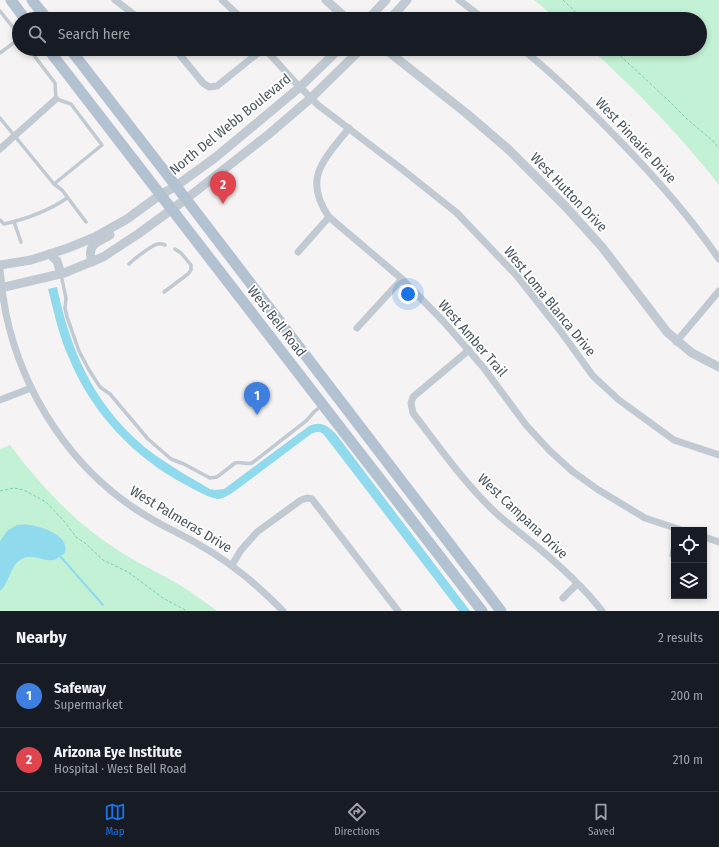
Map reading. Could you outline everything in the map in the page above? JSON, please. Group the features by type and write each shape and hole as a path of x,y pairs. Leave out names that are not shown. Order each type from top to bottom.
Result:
{"main road":[{"path":"11,0 20,12"},
{"path":"32,0 41,12"},
{"name":"West Bell Road","path":"53,56 482,611"},
{"name":"West Bell Road","path":"75,56 501,611"},
{"path":"280,350 293,339"}],"street":[{"path":"115,0 131,12"},
{"path":"222,0 234,12"},
{"path":"326,0 339,12"},
{"path":"375,12 386,0"},
{"path":"396,12 407,0"},
{"path":"459,0 475,12"},
{"path":"181,56 202,83 209,87 217,86 255,56"},
{"name":"West Loma Blanca Drive","path":"271,56 311,98 457,213 517,276 593,376 619,400 674,440 719,455"},
{"name":"North Del Webb Boulevard","path":"0,265 31,260 80,244 127,219 216,157 300,87 332,56"},
{"path":"1,288 61,274 103,257 186,199 269,134 311,98 355,56"},
{"name":"West Hutton Drive","path":"394,56 466,112 538,178 602,247 676,342 692,353 719,367"},
{"name":"West Pineaire Drive","path":"531,56 546,68 592,111 677,202 719,259"},
{"path":"0,149 56,99"},
{"name":"West Amber Trail","path":"349,128 321,163 318,171 317,194 321,206 329,217 402,279 443,321 484,367 526,425 549,450 572,471 597,489 645,518 671,527"},
{"path":"298,252 329,217"},
{"path":"92,262 90,251 91,247 116,232 127,219"},
{"path":"50,254 57,261 61,274"},
{"name":"West Palmeras Drive","path":"0,269 5,313 21,365 31,388 45,413 70,449 101,482 140,512 198,544 232,565 265,592 283,611"},
{"path":"357,328 402,279"},
{"path":"676,342 719,291"},
{"name":"West Campana Drive","path":"469,350 413,397 411,403 413,413 461,475 483,499 577,584 602,611"},
{"path":"0,400 31,388"},
{"path":"232,565 241,550 257,532 301,500 307,498 312,499 398,611"},
{"path":"707,538 719,542"},
{"path":"563,598 577,584"}],"lane":[{"path":"0,11 12,27"},
{"path":"0,53 12,44"},
{"path":"35,56 56,83 56,99 71,104 102,145 54,184"},
{"path":"0,118 54,184 62,190 86,222"},
{"path":"0,220 4,224 14,222 57,205 67,198"},
{"path":"14,222 21,242"},
{"path":"129,264 155,245 165,245"},
{"path":"164,292 188,274 191,270 191,265 181,253 175,249"},
{"path":"61,274 67,317 79,351 89,370 100,386 114,398 148,439 175,462 184,464 210,478 217,477 235,463 252,463 306,421 323,404"}],"path":[{"path":"564,0 576,12"},
{"path":"621,56 669,100 686,119 714,142 719,148"},
{"path":"0,491 14,488 24,490 46,502 77,538 85,543 103,560 128,572 157,594 187,611"}],"green space":[{"path":"534,0 719,0 719,185 658,114 598,56 707,56 707,12 549,12"},
{"path":"10,445 58,502 86,527 122,553 166,577 217,611 0,611 0,449"}],"water":[{"path":"57,287 70,336 90,381 118,421 135,439 155,455 210,489 224,489 309,426 320,424 327,426 336,434 470,611 459,611 321,432 311,434 235,491 219,499 207,496 193,489 167,474 149,461 116,432 89,397 78,378 62,341 48,289"},
{"path":"17,525 34,526 53,532 63,541 65,552 54,560 29,557 20,560 16,563 6,583 0,591 0,541 7,531"}],"waterway":[{"path":"60,556 103,605"}],"place":[{"name":"Arizona Eye Institute","path":"223,204"},
{"name":"Safeway","path":"257,415"}]}
